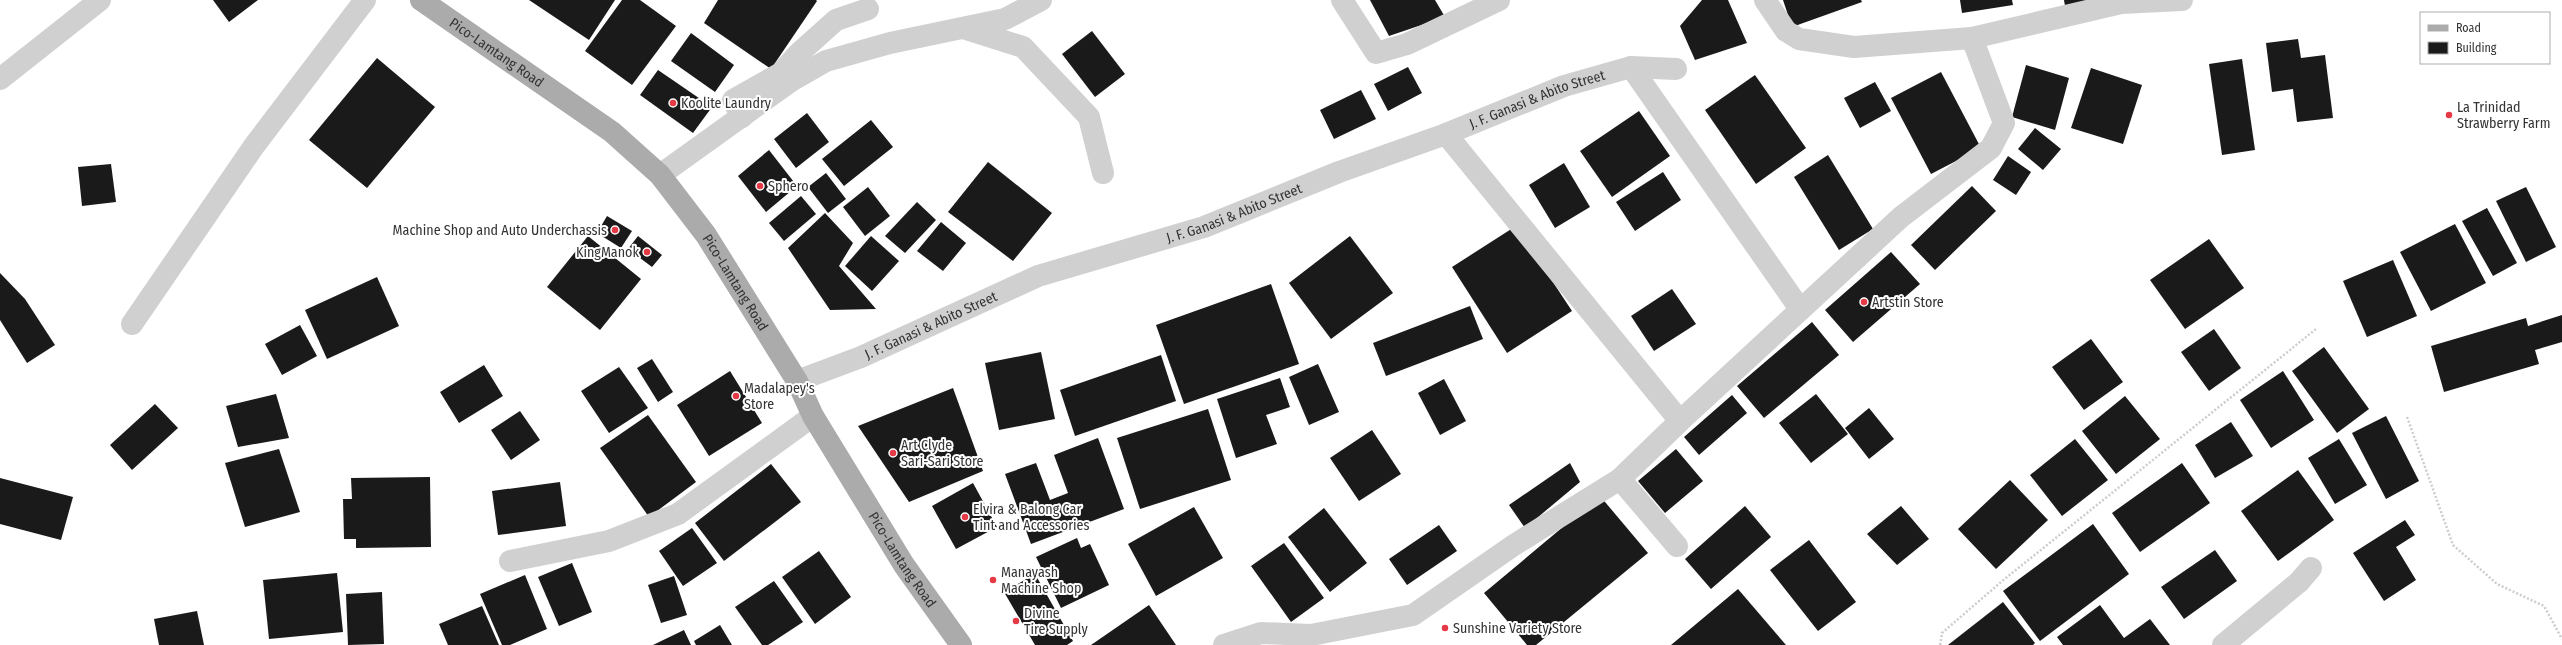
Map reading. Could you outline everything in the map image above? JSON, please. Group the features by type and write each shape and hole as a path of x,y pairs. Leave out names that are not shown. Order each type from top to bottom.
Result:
{"main road":[{"name":"Pico-Lamtang Road","path":"421,0 612,132 660,176 706,235 797,381 813,416 904,565 961,645"}],"street":[{"path":"0,79 100,0"},
{"path":"132,324 254,146 365,0"},
{"path":"1342,0 1376,53 1407,44 1499,0"},
{"path":"1765,0 1786,31 1799,39 1854,47 1972,38 2121,3 2182,0"},
{"path":"660,176 791,81 826,61 890,43 1005,19 1037,1"},
{"path":"742,117 733,100 781,73 798,54 836,20 868,10"},
{"path":"962,28 1023,47 1089,117 1103,173"},
{"path":"1224,645 1261,633 1311,635 1413,615 1514,545 1620,479 1800,309 1901,217 1991,148 2004,123 1972,38"},
{"path":"1631,67 1800,309"},
{"name":"J. F. Ganasi & Abito Street","path":"797,381 860,357 1038,276 1204,227 1339,172 1446,134 1564,86 1631,67 1676,69"},
{"path":"1446,134 1680,421"},
{"path":"510,561 609,541 678,514 813,416"},
{"path":"1620,479 1677,546"},
{"path":"2224,645 2299,582 2311,568"}],"path":[{"path":"1940,645 1942,634 2001,582 2316,329"},
{"path":"2406,417 2453,544 2497,584 2544,606 2562,639"}],"building":[{"path":"213,0 258,0 229,22"},
{"path":"529,0 615,0 589,40"},
{"path":"622,0 640,0 676,26 632,85 585,51"},
{"path":"718,0 817,1 771,69 704,23"},
{"path":"1370,0 1435,0 1445,17 1389,36"},
{"path":"1702,0 1728,0 1747,43 1695,60 1680,26"},
{"path":"1783,0 1861,0 1862,2 1792,27"},
{"path":"1960,0 2012,0 2013,5 1962,13"},
{"path":"2064,0 2091,0 2065,6"},
{"path":"1092,31 1125,74 1095,97 1062,54"},
{"path":"691,33 734,65 715,92 671,61"},
{"path":"2298,39 2301,58 2325,55 2333,118 2297,122 2293,89 2272,92 2266,43"},
{"path":"377,58 435,107 367,188 309,140"},
{"path":"2242,59 2255,150 2222,155 2209,64"},
{"path":"2026,65 2069,78 2055,130 2012,117"},
{"path":"1408,67 1422,93 1388,111 1374,84"},
{"path":"2091,68 2142,85 2123,144 2071,128"},
{"path":"658,70 712,107 693,133 640,95"},
{"path":"1941,72 1981,148 1931,174 1891,98"},
{"path":"1755,75 1806,148 1756,184 1705,110"},
{"path":"1875,82 1891,111 1860,128 1844,98"},
{"path":"1361,90 1376,119 1334,139 1320,110"},
{"path":"1639,111 1670,156 1612,197 1580,151"},
{"path":"807,113 829,142 796,168 774,139"},
{"path":"871,120 893,147 844,186 822,159"},
{"path":"2035,128 2061,149 2043,170 2018,149"},
{"path":"769,150 797,186 766,212 738,176"},
{"path":"1828,155 1873,229 1839,250 1794,177"},
{"path":"2008,156 2031,172 2016,195 1993,180"},
{"path":"988,162 1052,213 1013,261 948,212"},
{"path":"1564,163 1590,207 1555,228 1529,185"},
{"path":"111,164 116,202 82,206 78,167"},
{"path":"1663,172 1681,200 1635,231 1616,202"},
{"path":"826,173 846,199 828,213 808,187"},
{"path":"1972,186 1996,211 1935,270 1911,245"},
{"path":"868,187 890,216 865,236 843,207"},
{"path":"2526,187 2556,247 2526,262 2496,201"},
{"path":"801,196 816,214 784,241 769,223"},
{"path":"917,202 936,220 905,253 885,236"},
{"path":"2487,208 2517,263 2493,276 2462,221"},
{"path":"825,213 853,243 839,266 876,309 830,310 788,248"},
{"path":"607,216 632,231 621,248 597,233"},
{"path":"941,222 966,243 943,271 917,251"},
{"path":"2455,224 2486,283 2431,311 2400,252"},
{"path":"1516,226 1572,311 1507,353 1452,267"},
{"path":"588,236 641,279 600,330 547,287"},
{"path":"638,236 662,255 652,267 628,249"},
{"path":"871,236 899,261 872,291 845,266"},
{"path":"1350,236 1393,293 1331,339 1289,283"},
{"path":"2209,239 2244,288 2185,329 2150,280"},
{"path":"1891,252 1920,284 1853,342 1825,310"},
{"path":"2393,260 2417,316 2367,337 2343,281"},
{"path":"0,273 25,299 55,345 27,363 0,320"},
{"path":"377,277 399,326 327,359 305,310"},
{"path":"1271,284 1299,364 1184,404 1156,325"},
{"path":"1672,289 1696,324 1654,351 1631,316"},
{"path":"1470,306 1483,339 1386,376 1373,343"},
{"path":"2562,315 2562,342 2535,350 2539,364 2444,392 2431,346 2526,318 2528,326"},
{"path":"1812,322 1839,355 1764,418 1737,386"},
{"path":"300,325 317,356 282,375 265,344"},
{"path":"2214,329 2241,368 2209,391 2181,352"},
{"path":"2091,339 2123,382 2084,410 2052,367"},
{"path":"2324,347 2369,409 2337,433 2292,371"},
{"path":"1041,352 1055,419 999,430 985,363"},
{"path":"1161,355 1176,401 1075,436 1060,390"},
{"path":"652,359 673,392 658,402 637,368"},
{"path":"1318,364 1339,412 1309,425 1289,377"},
{"path":"484,365 503,396 459,423 440,392"},
{"path":"619,367 648,408 609,433 581,391"},
{"path":"730,371 762,423 709,456 677,405"},
{"path":"2283,371 2314,420 2271,448 2240,400"},
{"path":"1280,378 1290,407 1266,415 1277,444 1236,458 1217,399"},
{"path":"1444,379 1466,421 1440,435 1418,393"},
{"path":"953,388 983,471 909,502 858,426"},
{"path":"276,394 289,438 238,447 226,406"},
{"path":"1816,394 1848,434 1811,463 1779,423"},
{"path":"1732,395 1747,413 1699,455 1684,437"},
{"path":"2125,396 2160,439 2116,474 2082,431"},
{"path":"155,404 178,428 132,470 110,445"},
{"path":"1869,408 1894,439 1869,459 1845,428"},
{"path":"1208,409 1231,480 1140,509 1117,438"},
{"path":"520,411 540,440 511,460 491,430"},
{"path":"648,415 696,482 649,517 600,448"},
{"path":"2386,416 2419,481 2386,499 2352,433"},
{"path":"2231,422 2253,456 2215,478 2195,445"},
{"path":"1372,430 1401,474 1359,501 1330,458"},
{"path":"1098,438 1124,509 1031,544 1005,474 1036,463 1050,500 1068,493 1054,455"},
{"path":"2075,439 2108,480 2062,516 2030,475"},
{"path":"2339,439 2367,485 2335,504 2308,458"},
{"path":"279,449 300,512 245,527 225,463"},
{"path":"1676,449 1703,481 1665,513 1638,481"},
{"path":"1570,463 1580,482 1525,528 1509,505"},
{"path":"2182,463 2210,503 2140,552 2112,513"},
{"path":"771,464 801,502 724,561 695,523"},
{"path":"2298,470 2334,520 2278,561 2241,511"},
{"path":"430,477 431,547 356,548 356,539 344,539 343,499 352,499 351,478"},
{"path":"0,478 73,497 61,540 0,524"},
{"path":"2010,480 2048,520 1996,569 1958,529"},
{"path":"560,482 566,526 498,535 492,491"},
{"name":"Elvira & Balong Car Tint and Accessories","path":"973,483 997,527 956,549 932,506"},
{"path":"1600,496 1648,553 1536,645 1527,645 1484,593"},
{"path":"1745,506 1771,537 1711,589 1685,559"},
{"path":"1901,506 1929,539 1897,565 1867,534"},
{"path":"1194,507 1223,558 1156,596 1128,544"},
{"path":"1324,508 1367,563 1330,592 1288,537"},
{"path":"2405,520 2415,535 2396,547 2416,580 2384,601 2353,553"},
{"path":"2093,524 2129,574 2040,641 2003,591"},
{"path":"1439,525 1457,551 1407,585 1389,559"},
{"path":"692,528 717,563 683,586 659,551"},
{"path":"1077,538 1081,548 1090,544 1109,585 1061,608 1036,557"},
{"path":"1809,540 1856,602 1818,631 1770,570"},
{"path":"1284,543 1324,598 1291,622 1251,566"},
{"path":"2215,550 2237,581 2184,619 2161,587"},
{"path":"819,551 851,597 815,624 782,577"},
{"path":"572,563 592,612 559,626 538,577"},
{"path":"337,573 343,632 269,639 263,580"},
{"path":"1035,574 1073,641 1067,645 1035,645 1004,592"},
{"path":"525,575 547,629 510,645 502,645 480,594"},
{"path":"674,576 687,615 661,623 648,585"},
{"path":"774,581 803,622 768,645 762,645 735,607"},
{"path":"1738,589 1786,645 1671,645"},
{"path":"382,592 384,644 348,645 346,594"},
{"path":"2003,602 2035,643 2033,645 1948,645"},
{"path":"1149,605 1176,645 1091,645"},
{"path":"2100,605 2124,638 2150,619 2170,645 2063,645 2057,637"},
{"path":"482,606 499,645 448,645 439,624"},
{"path":"197,611 204,645 159,645 154,619"},
{"path":"720,625 732,645 696,645 694,641"},
{"path":"684,630 691,645 653,645"}],"place":[{"name":"Koolite Laundry","path":"673,103"},
{"name":"La Trinidad Strawberry Farm","path":"2449,115"},
{"name":"Sphero","path":"760,186"},
{"name":"Machine Shop and Auto Underchassis","path":"615,230"},
{"name":"KingManok","path":"647,252"},
{"name":"Artstin Store","path":"1864,302"},
{"name":"Madalapey's Store","path":"736,396"},
{"name":"Art Clyde Sari-Sari Store","path":"893,453"},
{"name":"Elvira & Balong Car Tint and Accessories","path":"965,517"},
{"name":"Manayash Machine Shop","path":"993,580"},
{"name":"Divine Tire Supply","path":"1016,621"},
{"name":"Sunshine Variety Store","path":"1445,628"}]}
